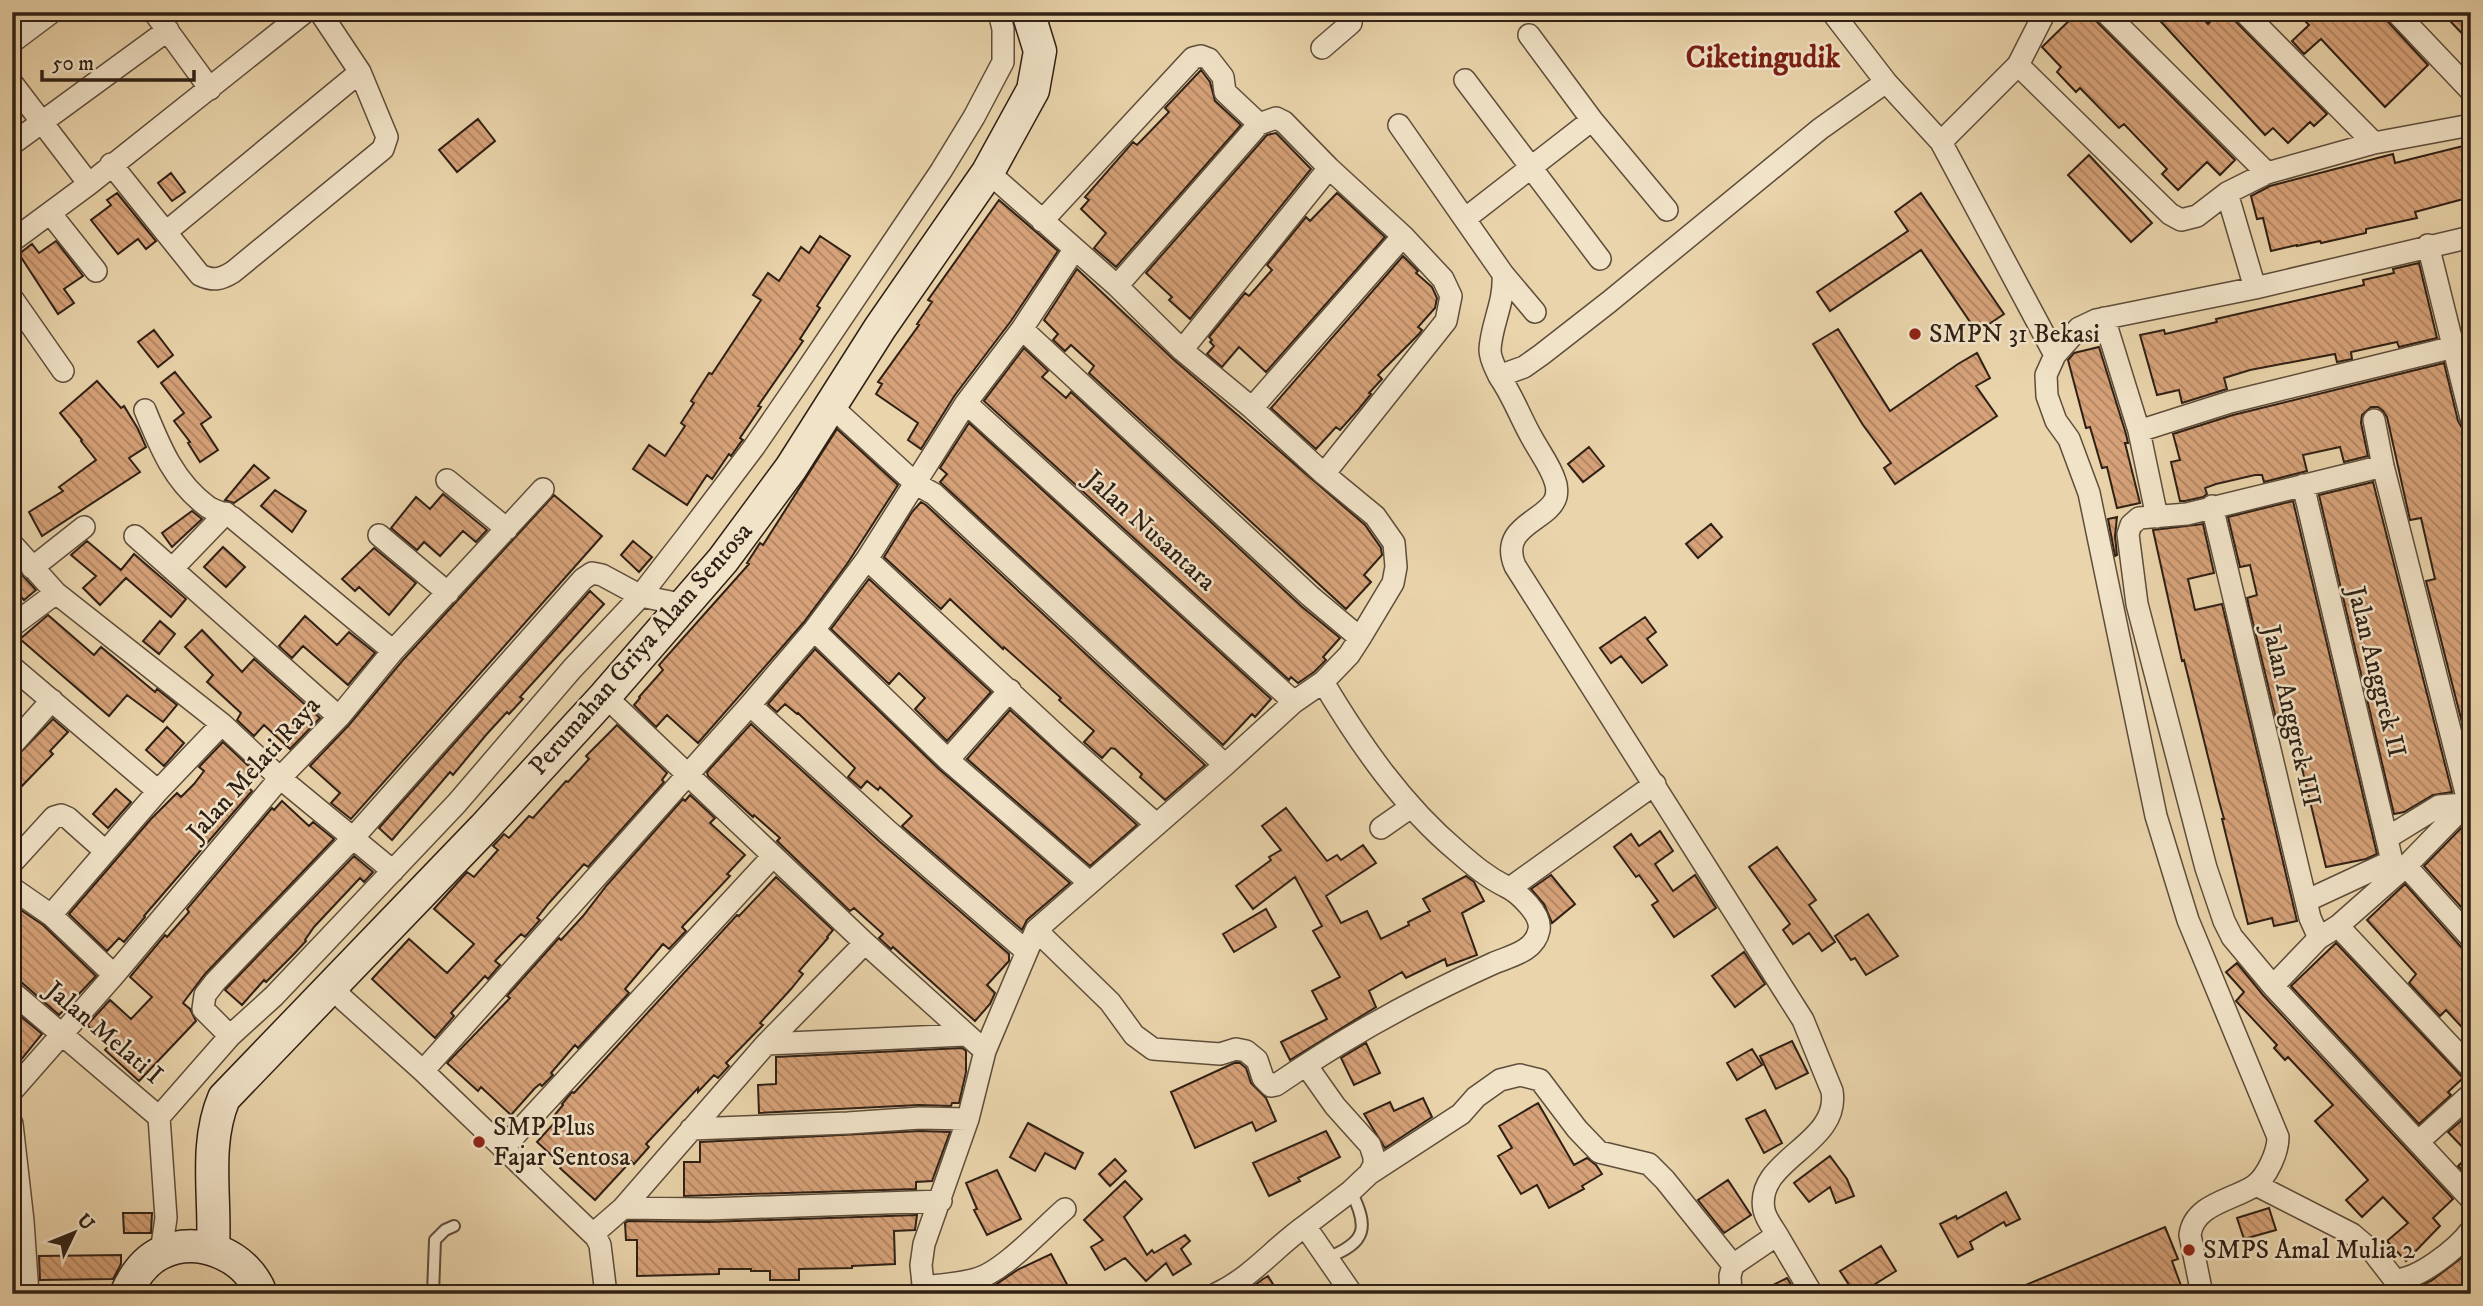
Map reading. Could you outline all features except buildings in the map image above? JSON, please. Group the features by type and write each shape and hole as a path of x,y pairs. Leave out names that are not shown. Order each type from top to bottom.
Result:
{"street":[{"path":"12,42 52,12"},
{"path":"155,12 210,89"},
{"path":"12,241 89,184 305,12"},
{"path":"111,164 200,275 211,280 233,272 383,149 387,137 360,72 320,12"},
{"path":"161,1252 166,1218 159,1117 230,1036 274,996 457,803 572,669 640,596 754,447 941,171 974,117 1003,62 1003,29 999,12"},
{"name":"Perumahan Griya Alam Sentosa","path":"213,1248 215,1219 212,1149 218,1113 224,1097 484,828 605,696 723,560 791,468 1010,135 1033,90 1038,70 1039,42 1028,12"},
{"path":"1322,48 1351,23 1352,12"},
{"path":"1832,12 1886,82 1941,142 2054,355"},
{"path":"1941,142 2018,65 2045,12"},
{"path":"2105,12 2267,173"},
{"path":"2244,12 2374,143"},
{"path":"2396,12 2471,91"},
{"path":"12,144 168,30"},
{"path":"1529,36 1592,120 1667,210"},
{"path":"1042,221 1193,58 1201,56 1209,59 1223,77 1226,92 1259,124"},
{"path":"2018,65 2176,219 2197,216 2227,193 2267,173 2374,143 2471,125"},
{"path":"166,232 360,72"},
{"path":"1465,80 1600,259"},
{"path":"1499,376 1524,367 1609,303 1820,129 1886,82"},
{"path":"12,83 89,184"},
{"path":"974,117 1010,135"},
{"path":"1117,286 1259,124 1276,118 1284,122 1402,236 1443,279 1451,296 1446,321 1324,474"},
{"path":"1466,218 1592,120"},
{"path":"1399,125 1503,274 1535,312"},
{"path":"1182,350 1329,168"},
{"path":"941,171 982,181 1042,221 1117,286 1182,350 1375,516 1392,537 1396,549 1393,583 1349,655 1323,682 1294,702 1036,930 985,1051 968,1119 924,1244 920,1265 923,1290 985,1276 1065,1209"},
{"path":"2227,193 2255,288"},
{"path":"50,214 96,271"},
{"path":"1252,408 1402,236"},
{"path":"2202,1294 2190,1235 2191,1227 2197,1218 2224,1199 2256,1185 2274,1156 2278,1137 2188,920 2156,816 2089,493 2069,439 2056,421 2047,396 2046,375 2054,355 2088,322 2255,288 2471,237"},
{"path":"2428,245 2471,418"},
{"path":"423,1071 814,630 867,559 966,403 1022,329 1074,250"},
{"path":"1503,274 1504,291 1490,349 1491,360 1555,479 1556,489 1553,502 1516,535 1512,559 1803,1020 1832,1091 1833,1101 1826,1124 1769,1180 1765,1189 1764,1209 1812,1294"},
{"path":"12,298 63,371"},
{"path":"2104,318 2140,431 2157,517"},
{"path":"1022,329 1310,596 1360,638"},
{"path":"2140,431 2230,402 2454,347"},
{"name":"Jalan Nusantara","path":"966,403 1294,702"},
{"path":"830,405 916,484 934,494 1225,765"},
{"path":"145,410 172,470 211,509 226,513 393,651"},
{"path":"2374,420 2383,466 2465,764 2468,802"},
{"path":"2383,466 2187,514 2139,518 2129,530 2137,604 2206,868 2224,921 2242,951 2273,986 2471,1199"},
{"path":"447,480 507,529"},
{"name":"Jalan Anggrek II","path":"2303,485 2387,838 2399,867"},
{"name":"Jalan Melati Raya","path":"12,1091 280,778 339,717 393,651 543,489"},
{"name":"Jalan Anggrek III","path":"2212,506 2310,918 2319,938"},
{"path":"172,569 226,513"},
{"path":"32,568 84,527"},
{"path":"379,535 448,593"},
{"path":"135,536 339,717"},
{"path":"12,544 56,593 222,724 280,778 393,871"},
{"path":"867,559 1156,824"},
{"path":"230,1036 203,1009 205,995 215,982 353,838 583,579 592,573 602,575 640,596 685,605"},
{"path":"12,626 56,593"},
{"path":"814,630 948,760 1090,883"},
{"path":"12,667 158,791"},
{"path":"1036,930 1110,1002 1134,1035 1153,1049 1220,1054 1236,1049 1247,1051 1253,1056 1263,1078 1271,1086 1450,983 1528,947 1536,937 1538,920 1510,888 1484,874 1435,833 1410,807 1323,682"},
{"path":"948,760 1010,690"},
{"path":"605,696 865,943 985,1051"},
{"path":"12,745 52,700"},
{"path":"750,705 888,831 1026,951"},
{"path":"51,915 158,791 222,724"},
{"path":"1510,888 1655,784"},
{"path":"2273,986 2319,938 2338,926 2468,802"},
{"path":"2387,838 2439,806 2468,802"},
{"path":"1381,828 1410,807"},
{"path":"12,863 54,817 61,815 68,818 105,851"},
{"path":"503,1149 773,856"},
{"path":"2306,901 2399,867"},
{"path":"2399,867 2471,938"},
{"path":"12,888 51,915 114,975"},
{"path":"2338,926 2471,1068"},
{"path":"593,1234 623,1208 766,1044 865,943"},
{"path":"332,986 593,1234 600,1245 606,1294"},
{"name":"Jalan Melati I","path":"12,992 159,1117"},
{"path":"766,1044 965,1035"},
{"path":"1216,1294 1253,1272 1265,1259 1351,1191 1374,1165 1370,1145 1335,1106 1306,1065"},
{"path":"1368,1174 1461,1114 1476,1097 1500,1080 1520,1075 1540,1080 1577,1129 1599,1152 1649,1164 1733,1265"},
{"path":"2418,1142 2471,1094"},
{"path":"691,1129 848,1124 920,1118 968,1119"},
{"path":"12,1124 18,1222 27,1294"},
{"path":"2256,1185 2353,1234 2373,1252 2397,1286 2458,1245 2471,1230"},
{"path":"623,1208 708,1209 941,1201"},
{"path":"1305,1226 1352,1294"},
{"path":"1731,1294 1730,1276 1733,1265 1777,1235"},
{"path":"126,1294 146,1263 161,1252 188,1246 213,1248 232,1257 248,1272 261,1294"}],"lane":[{"path":"1327,1258 1358,1242 1362,1232 1361,1212 1351,1191"},
{"path":"433,1294 435,1240 445,1230 454,1226"}],"place":[{"name":"SMPN 31 Bekasi","path":"1915,334"},
{"name":"SMP Plus Fajar Sentosa","path":"479,1142"},
{"name":"SMPS Amal Mulia 2","path":"2189,1250"}],"district":[{"name":"Ciketingudik","path":"1763,58"}]}
